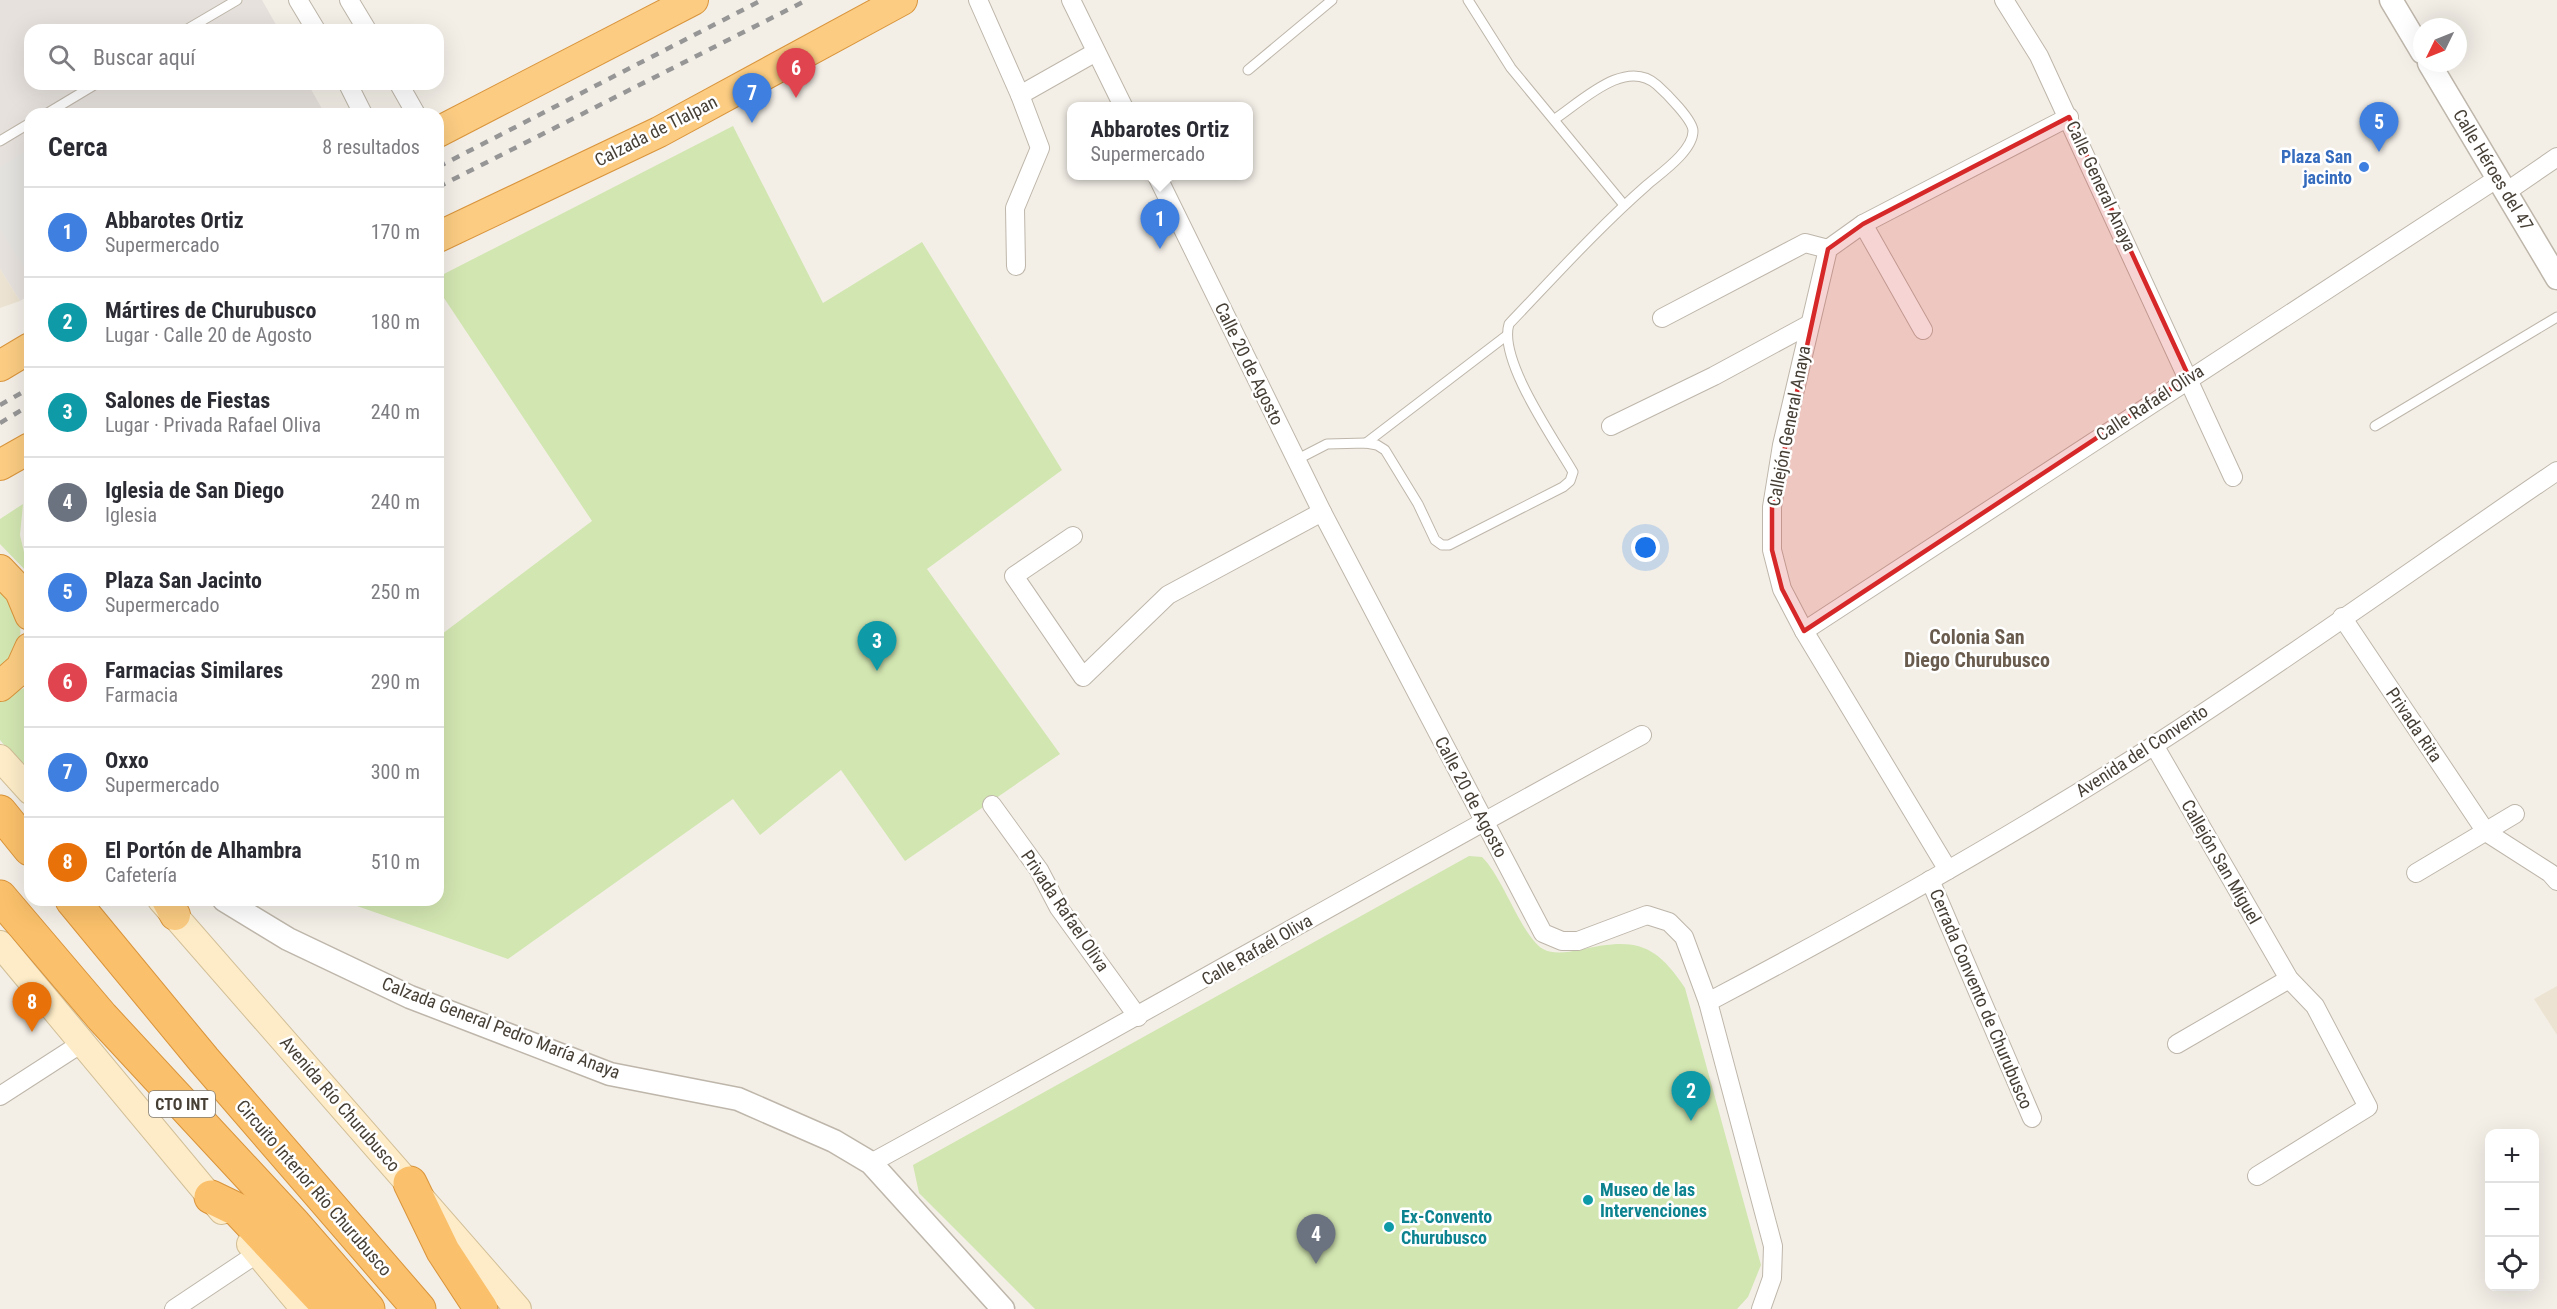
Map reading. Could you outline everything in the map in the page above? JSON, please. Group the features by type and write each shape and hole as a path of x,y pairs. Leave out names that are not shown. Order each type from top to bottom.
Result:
{"highway":[{"path":"444,129 693,0"},
{"name":"Calzada de Tlalpan","path":"444,234 659,132 902,0"},
{"path":"0,465 24,451"},
{"path":"0,570 20,591 24,601"},
{"path":"0,686 21,668 24,661"},
{"path":"0,812 24,842"},
{"name":"CTO INT","path":"0,897 102,1017 295,1225 368,1309"},
{"name":"Circuito Interior Río Churubusco","path":"77,906 204,1060 419,1309"},
{"path":"410,1183 443,1251 481,1309"},
{"path":"211,1197 237,1210 331,1309"}],"main road":[{"path":"0,758 24,784"},
{"name":"Avenida Río Churubusco","path":"169,906 518,1309"},
{"name":"CTO INT","path":"0,944 304,1309"}],"street":[{"path":"298,0 312,24"},
{"path":"349,0 361,24"},
{"path":"978,0 1020,95 1040,148 1015,208 1016,266"},
{"path":"1071,0 1121,102"},
{"name":"Calle General Anaya","path":"2004,0 2039,56 2069,117 2233,477"},
{"path":"2391,0 2413,37"},
{"path":"1020,95 1096,52"},
{"name":"Calle Héroes del 47","path":"2434,72 2557,278"},
{"path":"358,90 362,108"},
{"path":"402,90 413,108"},
{"path":"1662,318 1805,243 1828,249 1863,224 2069,117"},
{"name":"Calle Rafaél Oliva","path":"1804,631 2189,377 2502,185 2557,157"},
{"name":"Calle 20 de Agosto","path":"1159,180 1322,512 1543,933 1562,941 1578,941 1638,917 1659,917 1669,922 1684,937 1708,1002 1773,1246 1772,1278 1761,1309"},
{"path":"1863,224 1923,330"},
{"name":"Callejón General Anaya","path":"1828,249 1782,445 1772,507 1772,550 1782,589 1804,631 1948,870"},
{"path":"1611,426 1714,376 1810,324"},
{"name":"Avenida del Convento","path":"1708,1002 1820,943 1948,870 2154,745 2557,471"},
{"path":"1073,536 1014,576 1083,676 1168,595 1322,512"},
{"name":"Privada Rita","path":"2342,617 2486,832"},
{"name":"Calle Rafaél Oliva","path":"871,1163 1138,1017 1642,735"},
{"name":"Callejón San Miguel","path":"2154,745 2289,979 2315,1006 2368,1107 2257,1176"},
{"name":"Privada Rafael Oliva","path":"992,805 1039,870 1059,908 1138,1017"},
{"path":"2416,873 2516,814"},
{"path":"2486,832 2550,873 2557,880"},
{"name":"Cerrada Convento de Churubusco","path":"1930,880 2032,1118"},
{"name":"Calzada General Pedro María Anaya","path":"234,906 288,939 410,997 610,1074 738,1099 834,1141 871,1163 998,1308"},
{"path":"2177,1044 2289,979"},
{"path":"0,1096 82,1042"},
{"path":"174,1309 258,1253"}],"lane":[{"path":"196,24 237,0"},
{"path":"1248,70 1332,0"},
{"path":"1468,0 1511,68 1624,205"},
{"path":"1296,460 1327,444 1377,445 1385,450 1418,504 1430,533 1442,545 1449,545 1563,487 1570,481 1573,472 1548,434 1515,367 1506,336 1509,324 1624,205 1688,147 1694,133 1692,123 1657,84 1640,75 1619,77 1555,119"},
{"path":"55,108 86,90"},
{"path":"0,141 24,127"},
{"path":"2375,426 2557,317"},
{"path":"1366,443 1506,336"}],"highlighted area":[{"path":"2069,117 2189,377 1804,631 1782,589 1772,550 1772,507 1828,249 1863,224"}],"shaded area":[{"path":"0,0 262,0 276,24 24,24 24,90 311,90 322,108 24,108 24,299 20,301 0,269"},
{"path":"24,152 24,268 0,229 0,167"},
{"path":"0,269 20,301 0,308"},
{"path":"2557,986 2557,1035 2534,999"}],"green space":[{"path":"733,126 823,303 922,242 1062,470 927,569 1060,754 905,861 841,770 760,835 733,799 508,959 357,906 444,906 444,632 592,521 444,298 444,274"},
{"path":"23,504 20,535 24,552 24,569 0,544 0,519"},
{"path":"0,585 18,618 20,637 17,647 0,668"},
{"path":"24,688 24,769 0,740 0,700"},
{"path":"1469,856 1482,857 1490,866 1520,920 1535,942 1543,949 1561,952 1614,944 1641,947 1663,961 1685,988 1761,1265 1748,1297 1737,1309 1035,1309 919,1193 913,1165"}],"railway":[{"path":"444,164 762,0"},
{"path":"444,184 807,0"},
{"path":"0,405 24,391"},
{"path":"0,423 24,409"}],"place":[{"name":"Farmacias Similares","path":"796,98"},
{"name":"Oxxo","path":"752,123"},
{"name":"Plaza San Jacinto","path":"2379,152"},
{"name":"Plaza San jacinto","path":"2364,167"},
{"name":"Abbarotes Ortiz","path":"1160,249"},
{"name":"Salones de Fiestas","path":"877,671"},
{"name":"El Portón de Alhambra","path":"32,1032"},
{"name":"Mártires de Churubusco","path":"1691,1121"},
{"name":"Museo de las Intervenciones","path":"1588,1200"},
{"name":"Ex-Convento Churubusco","path":"1389,1227"},
{"name":"Iglesia de San Diego","path":"1316,1264"}],"district":[{"name":"Colonia San Diego Churubusco","path":"1977,648"}]}
